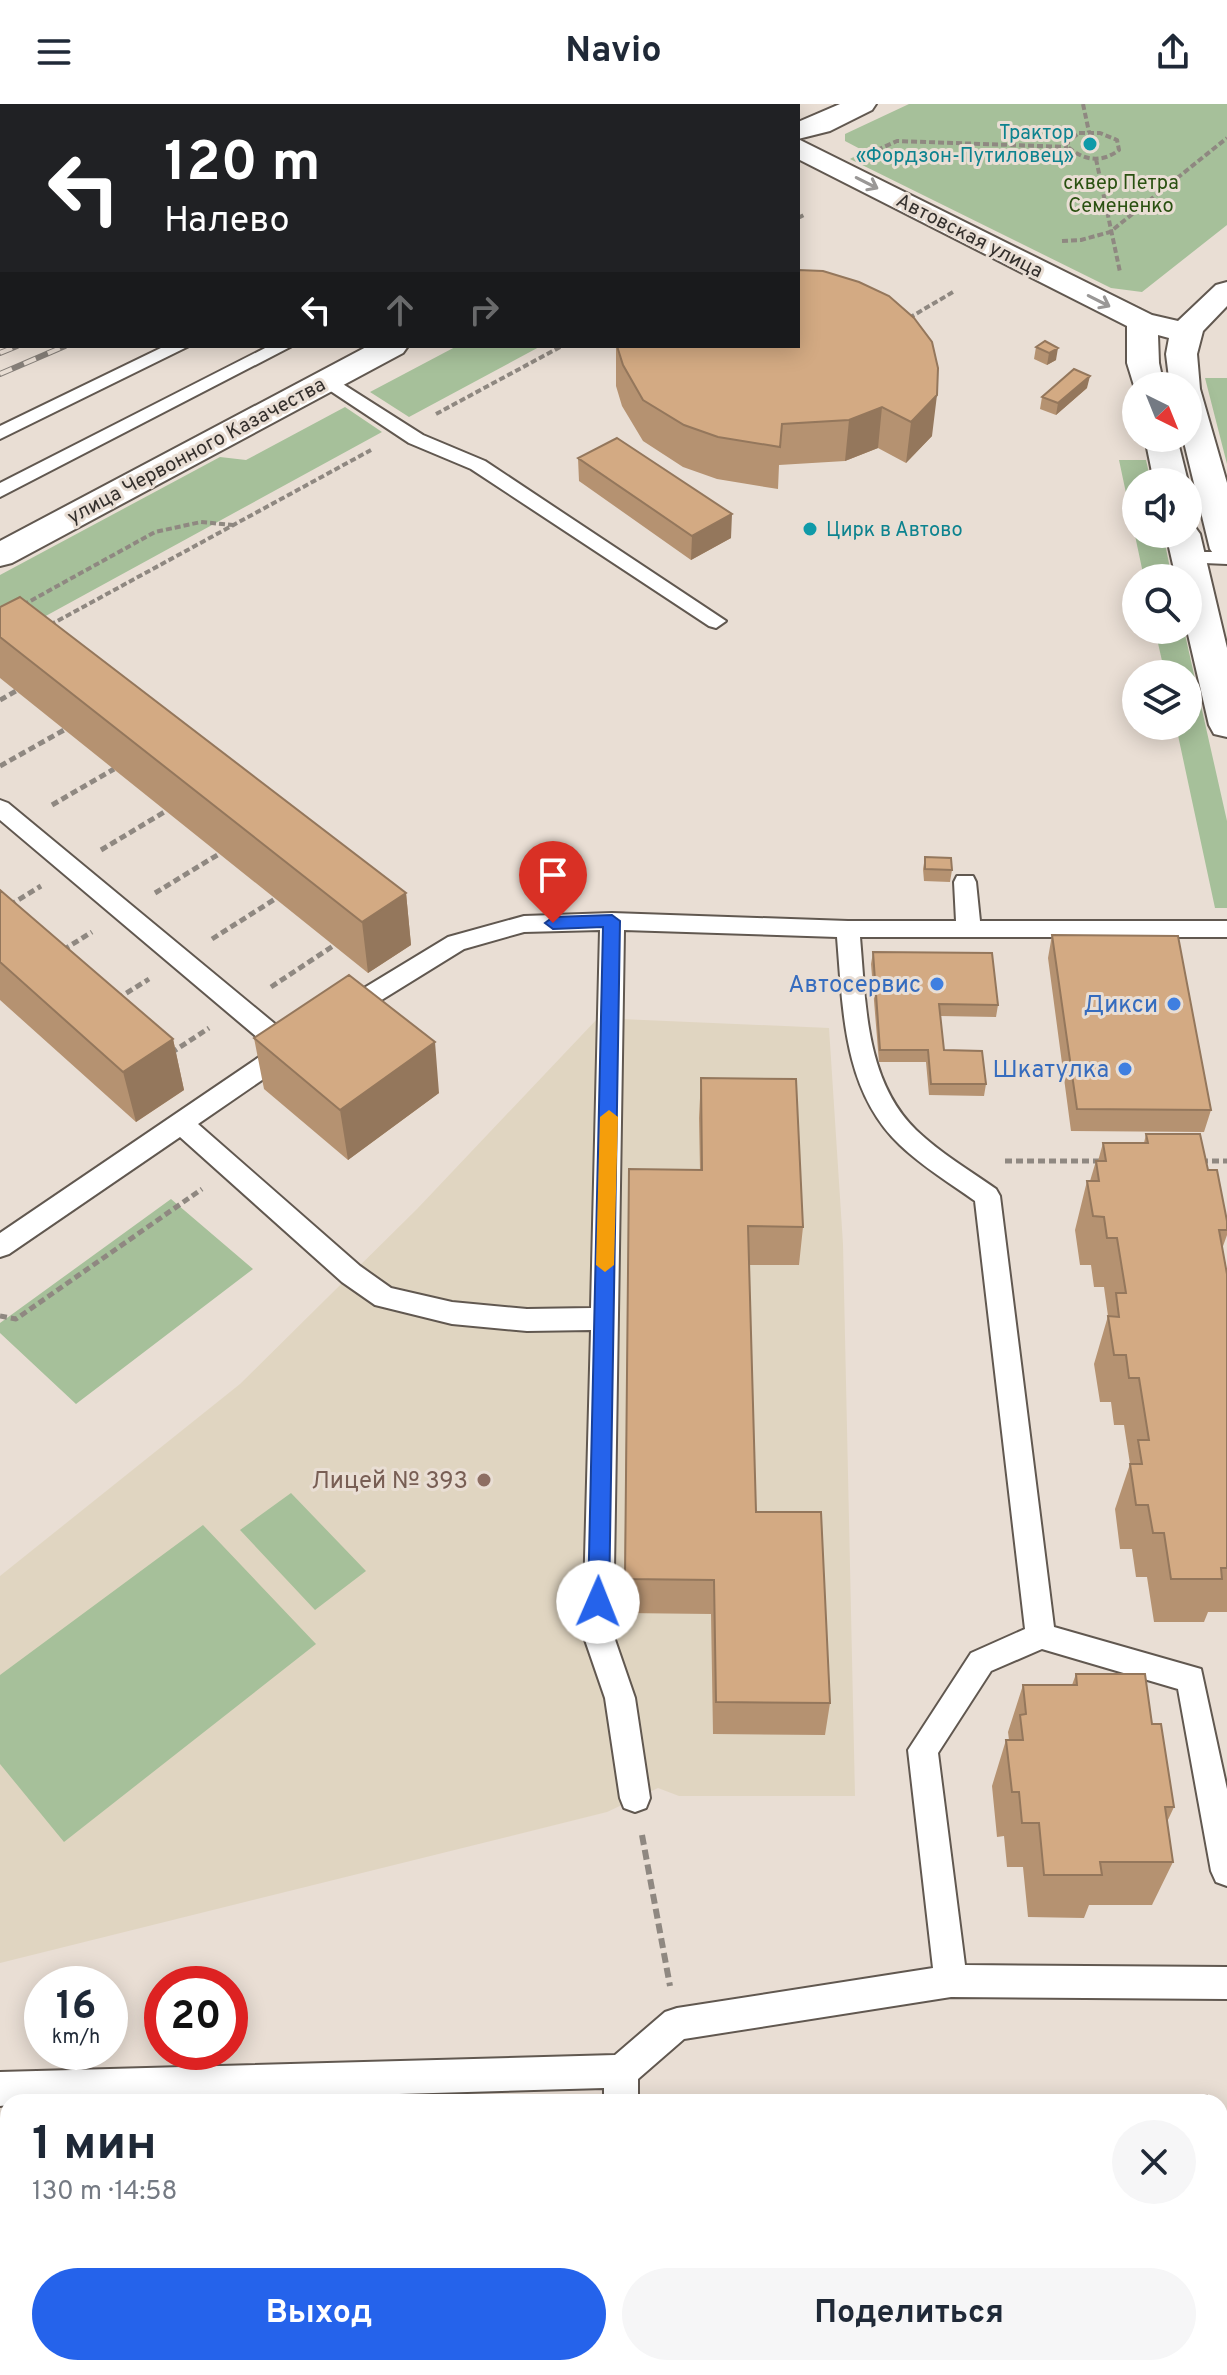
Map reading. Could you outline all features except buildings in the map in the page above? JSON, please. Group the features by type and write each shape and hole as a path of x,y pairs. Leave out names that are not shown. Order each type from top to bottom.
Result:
{"street":[{"path":"800,130 820,125 862,104"},
{"name":"Автовская улица","path":"800,149 1142,322 1184,332"},
{"path":"1182,372 1180,363 1184,332 1196,316 1227,291"},
{"path":"1142,322 1145,372"},
{"name":"улица Червонного Казачества","path":"0,555 388,348"},
{"path":"1202,450 1227,549"},
{"path":"1185,548 1227,725"}],"lane":[{"path":"0,433 176,348"},
{"path":"0,491 279,348"},
{"path":"327,380 404,431 478,465 716,621"},
{"path":"1192,548 1227,558"},
{"path":"0,808 288,1050"},
{"path":"965,882 969,931"},
{"path":"612,921 598,1634 620,1698 635,1798"},
{"path":"0,1247 380,987 456,943 524,924 612,921 969,931 1227,929"},
{"path":"848,929 861,1062 874,1094 900,1130 987,1196 1041,1636"},
{"path":"181,1123 351,1274 384,1297 452,1313 527,1320 604,1319"},
{"path":"951,1981 923,1750 981,1662 1041,1636 1191,1679 1224,1839 1227,1871"},
{"path":"0,2089 399,2080 621,2087 677,2024 951,1981 1227,1983"}],"path":[{"path":"1083,104 1089,132"},
{"path":"874,152 897,141 1068,147 1078,155 1096,159 1115,155 1120,145 1109,136 1089,132 1072,137 1068,147"},
{"path":"1054,239 1081,240 1110,232 1227,138"},
{"path":"1096,159 1121,277"},
{"path":"800,217 804,215"},
{"path":"904,321 953,292"},
{"path":"41,630 558,348"},
{"path":"13,610 155,532 201,522 234,525"},
{"path":"0,700 16,691"},
{"path":"0,766 64,730"},
{"path":"19,824 114,769"},
{"path":"940,1161 1099,1161"},
{"path":"1195,1161 1227,1161"},
{"path":"0,1316 16,1319 233,1168"},
{"path":"635,1798 677,2024"}],"shaded area":[{"name":"Лицей № 393","path":"598,1018 829,1028 843,1244 855,1796 679,1796 658,1788 607,1812 0,1963 0,1576 240,1384 417,1209"}],"green space":[{"name":"сквер Петра Семененко","path":"909,104 1227,104 1227,225 1142,292 1111,288 850,159 864,151 845,141 845,134"},
{"path":"453,348 537,348 409,417 370,392"},
{"path":"1205,378 1227,378 1227,464"},
{"path":"345,407 382,432 0,641 0,575 220,457 246,460"},
{"path":"1119,460 1146,460 1148,468 1122,468 1122,474"},
{"path":"1138,548 1166,548 1169,564 1141,564"},
{"path":"1158,644 1187,644 1191,660 1162,660"},
{"path":"1202,710 1227,821 1227,908 1215,908 1179,740 1202,740"},
{"path":"171,1199 253,1269 76,1404 0,1333 0,1323"},
{"path":"291,1493 366,1571 315,1610 240,1530"},
{"path":"203,1525 316,1644 64,1842 0,1764 0,1675"}],"railway":[{"path":"0,353 12,348"},
{"path":"0,374 60,348"}],"slow traffic":[{"path":"605,1265 609,1117"}],"place":[{"name":"Трактор «Фордзон-Путиловец»","path":"1090,144"},
{"name":"Цирк в Автово","path":"810,529"},
{"name":"Автосервис","path":"937,984"},
{"name":"Дикси","path":"1174,1004"},
{"name":"Шкатулка","path":"1125,1069"},
{"name":"Лицей № 393","path":"484,1480"}],"route":[{"path":"553,923 612,921 598,1602"}]}
